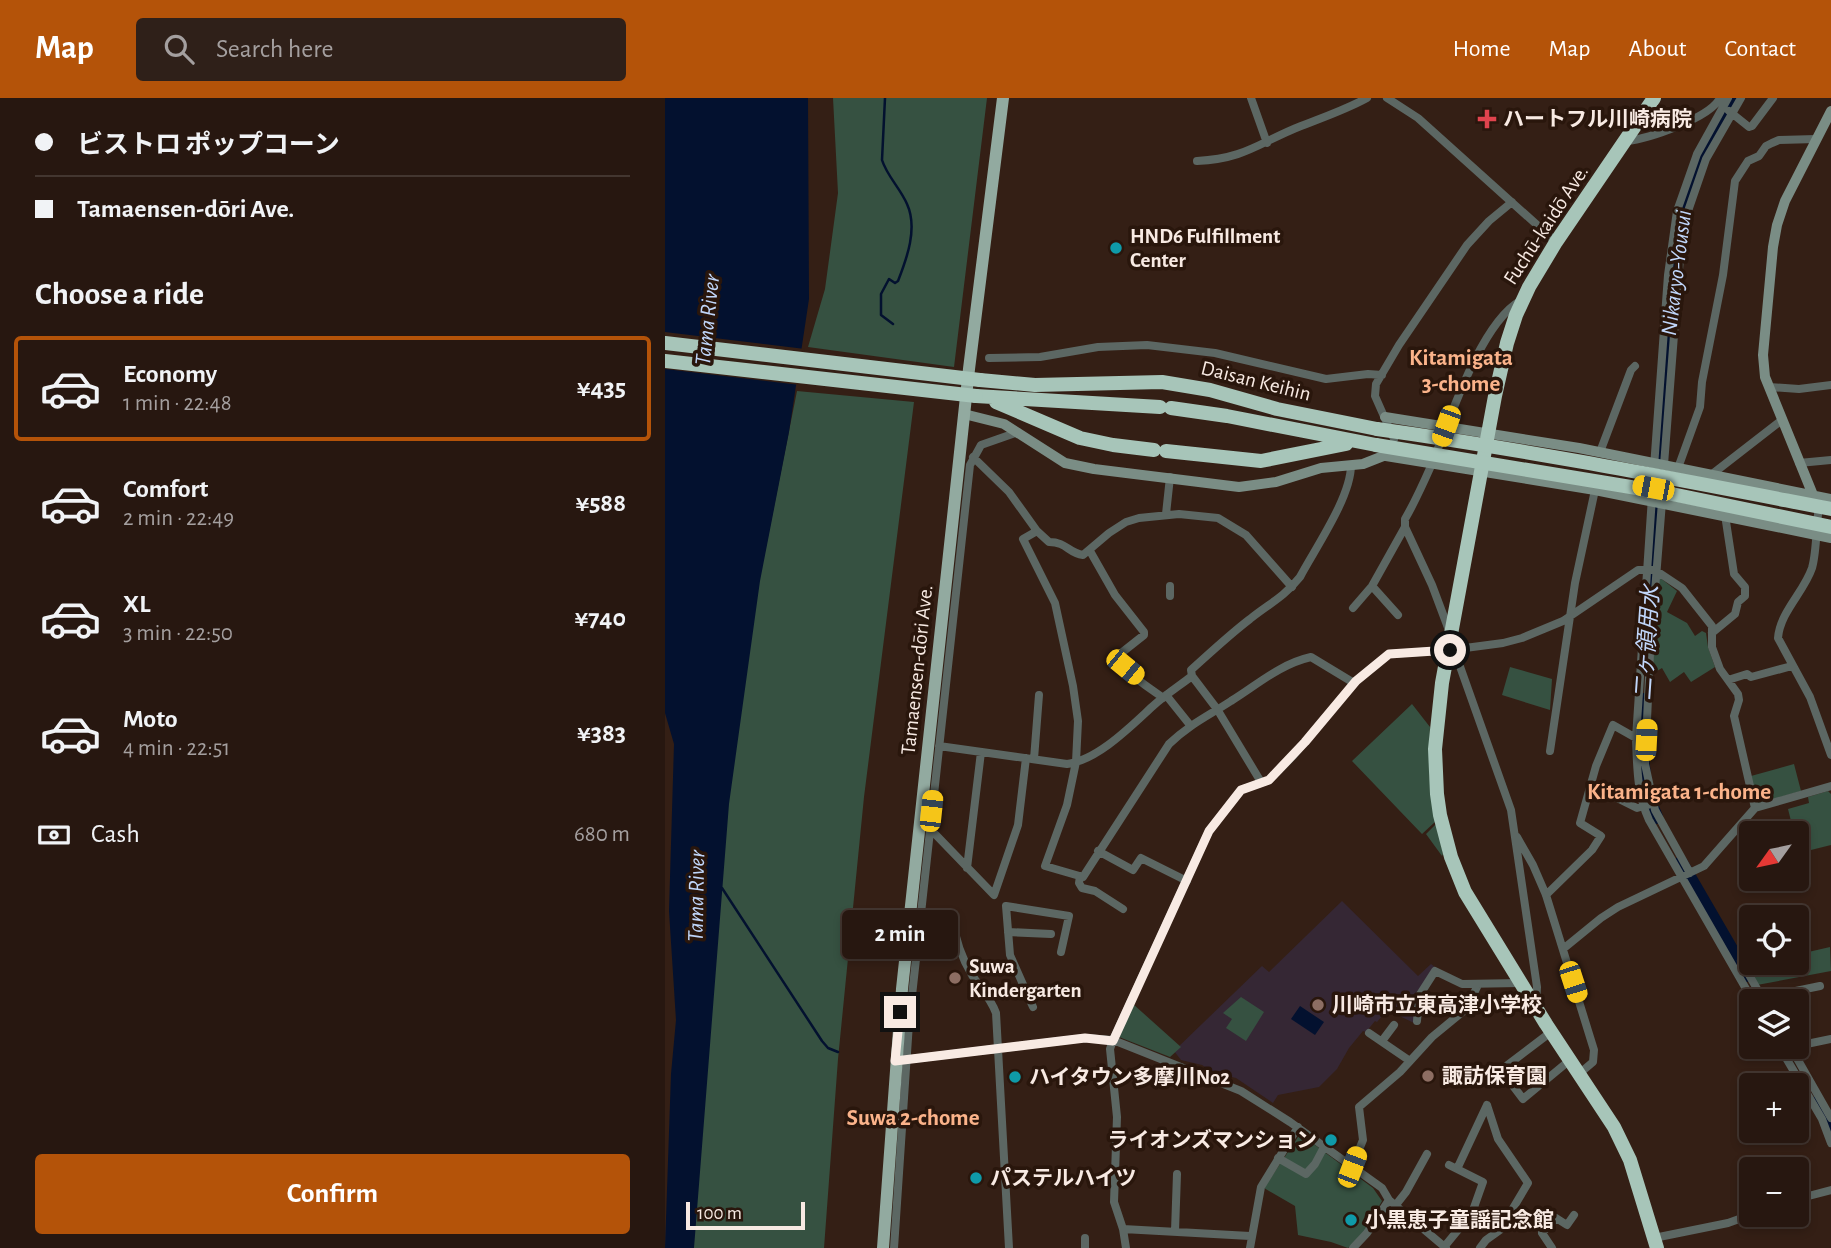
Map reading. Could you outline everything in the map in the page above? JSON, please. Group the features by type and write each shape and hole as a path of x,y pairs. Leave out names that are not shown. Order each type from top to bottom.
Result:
{"highway":[{"name":"Fuchū-kaidō Ave.","path":"1654,98 1556,242 1522,300 1507,343 1442,683 1435,734 1435,773 1440,815 1451,857 1465,892 1614,1127 1626,1152 1655,1243"},
{"name":"Daisan Keihin","path":"665,343 979,380 1035,384 1162,382 1210,390 1277,408 1381,423 1493,446 1655,474 1831,511"},
{"name":"Daisan Keihin","path":"665,361 980,396 1165,407 1227,416 1358,443 1381,452 1653,490 1831,525"},
{"path":"980,396 1080,438 1113,445 1261,461 1358,443"}],"main road":[{"name":"Tamaensen-dōri Ave.","path":"883,1248 964,414 1003,98"}],"street":[{"path":"1251,98 1267,143"},
{"path":"1197,161 1225,159 1336,114 1367,98"},
{"path":"1387,98 1418,118 1556,242"},
{"path":"1659,464 1677,211 1689,174 1728,98"},
{"path":"1626,141 1639,140 1741,98"},
{"path":"1724,107 1749,127 1773,98"},
{"path":"1724,107 1722,127 1706,159 1687,214 1681,244 1659,464 1653,484 1657,501 1646,764 1661,821 1747,989"},
{"path":"1831,111 1782,208 1775,235 1763,355 1769,387 1799,463 1822,496 1813,565 1779,631 1781,646 1811,697 1831,755"},
{"path":"1678,468 1700,407 1702,382 1723,275 1735,181 1748,161 1759,156 1772,142 1816,139"},
{"path":"1394,439 1381,423 1375,396 1376,384 1399,345 1467,245 1489,221 1512,202"},
{"path":"1453,634 1447,631 1432,585 1405,527 1405,519 1432,464 1469,369 1504,313 1522,300"},
{"path":"989,358 1040,357 1098,346 1147,345 1215,352 1326,379 1382,375"},
{"path":"1600,452 1631,370 1635,366"},
{"path":"1769,387 1798,389 1831,385"},
{"path":"964,414 994,420 1018,432 1065,463 1239,487 1276,482 1305,472 1363,464 1399,436 1595,489 1831,538"},
{"path":"1711,475 1782,420"},
{"path":"1381,423 1446,426 1489,433 1822,496"},
{"path":"894,1248 901,1060 970,466 981,445 1018,432"},
{"path":"1381,452 1406,446 1438,447"},
{"path":"1381,452 1432,464 1484,460 1566,463 1831,525"},
{"path":"973,457 1009,492 1037,531 1049,542 1059,542 1078,554 1090,551 1126,522 1166,514 1218,518 1254,542 1292,587"},
{"path":"1799,463 1831,460"},
{"path":"1261,782 1217,709 1192,676 1191,670 1252,617 1279,599 1300,577 1340,503 1351,478 1351,465"},
{"path":"1166,514 1170,477"},
{"path":"1653,484 1831,511"},
{"path":"1550,751 1574,583 1595,489"},
{"path":"1712,633 1735,614 1738,602 1745,596 1745,587 1734,574 1725,515"},
{"path":"1353,608 1372,586 1405,527"},
{"path":"1037,531 1023,539 1049,589 1060,620 1078,721 1076,762 1067,805 1045,865 1083,877 1169,744 1190,725 1287,664 1311,657 1355,683"},
{"path":"1090,551 1115,595 1144,632 1144,635 1120,654 1125,667 1164,696 1190,725"},
{"path":"1126,1248 1114,1202 1117,1117 1110,1049 1113,1041 1209,831 1241,790 1269,780 1355,683 1389,654 1450,650 1522,638 1570,617 1638,569 1653,570 1682,588 1712,626 1712,647 1720,669 1738,694 1734,716 1755,808"},
{"path":"1653,570 1636,738 1637,766 1643,806 1687,875"},
{"path":"1170,586 1170,596"},
{"path":"1372,586 1398,615"},
{"path":"1450,650 1457,658 1506,795 1515,835 1537,987 1536,1007"},
{"path":"1728,680 1792,666"},
{"path":"939,746 1067,764 1076,762 1122,736 1164,696 1192,676"},
{"path":"936,835 994,895 1018,825 1039,695"},
{"path":"1546,895 1592,850 1601,836 1580,824 1613,725 1636,738"},
{"path":"967,868 981,752"},
{"path":"1591,785 1637,807 1654,802"},
{"path":"1563,949 1609,912 1704,866 1755,808 1831,786"},
{"path":"1515,835 1533,865 1546,895 1594,1050 1593,1062 1580,1073"},
{"path":"1098,851 1133,870 1141,858 1187,881"},
{"path":"1080,876 1079,883 1082,888 1095,891 1123,909"},
{"path":"1033,1007 1010,955 1006,906 1069,916 1061,952"},
{"path":"952,917 956,942 972,975 992,1002 996,1013 1009,1248"},
{"path":"1008,932 1051,934"},
{"path":"1417,1021 1419,996 1435,971 1461,984 1521,983"},
{"path":"1352,1167 1363,1140 1359,1107 1432,1037 1467,1009 1478,985"},
{"path":"1808,989 1820,986"},
{"path":"1382,1041 1394,1026"},
{"path":"1551,1031 1501,1070 1523,1099 1570,1060"},
{"path":"1370,1033 1410,1060"},
{"path":"901,1060 1085,1038 1113,1041 1233,1087 1298,1128 1382,1188 1392,1203 1445,1247 1472,1213 1483,1182 1453,1167 1487,1105 1497,1139 1528,1182 1500,1230 1486,1240 1481,1248"},
{"path":"1809,1044 1831,1039"},
{"path":"1787,1059 1822,1119 1831,1143"},
{"path":"1799,1059 1831,1118"},
{"path":"1250,1248 1250,1236 1261,1187 1298,1128"},
{"path":"1278,1158 1305,1174 1309,1173 1324,1147"},
{"path":"1353,1248 1392,1203 1406,1192 1427,1154"},
{"path":"1175,1231 1177,1174"},
{"path":"1809,1196 1831,1190"},
{"path":"1552,1248 1542,1233 1556,1218 1567,1225 1574,1215"},
{"path":"1655,1243 1739,1219"},
{"path":"1123,1229 1250,1236"},
{"path":"1085,1238 1085,1248"}],"shaded area":[{"name":"川崎市立東高津小学校","path":"1342,901 1418,976 1431,964 1435,967 1418,993 1414,1023 1387,1010 1366,1032 1363,1031 1337,1069 1319,1087 1278,1095 1273,1103 1236,1078 1181,1060 1174,1051 1262,966 1269,972"}],"green space":[{"path":"833,98 987,98 954,367 808,347 825,289 838,193"},
{"path":"797,391 914,402 864,797 838,1059 824,1248 693,1248 728,805 759,582"},
{"path":"1659,577 1677,591 1667,612 1687,623 1695,636 1702,631 1706,633 1715,667 1691,682 1684,672 1670,682 1662,668 1652,674"},
{"path":"1510,667 1552,679 1550,710 1502,695"},
{"path":"1412,704 1430,727 1429,772 1436,821 1422,834 1352,761"},
{"path":"1794,764 1801,791 1757,804 1751,776"},
{"path":"1828,791 1831,794 1831,845 1809,850 1809,821 1791,821 1788,809 1809,803 1808,797"},
{"path":"1437,823 1443,854 1442,856 1426,834"},
{"path":"1830,947 1831,971 1757,985 1752,975 1809,975 1809,952"},
{"path":"1241,997 1264,1012 1246,1041 1226,1028 1232,1019 1223,1013"},
{"path":"1133,1004 1181,1047 1170,1057 1119,1037"},
{"path":"1300,1134 1373,1188 1382,1201 1364,1232 1348,1248 1298,1235 1295,1206 1264,1188"}],"water":[{"name":"Tama River","path":"665,98 808,98 809,299 789,432 760,581 729,804 694,1248 665,1248 671,1074 676,1020 669,911 674,744 665,713"},
{"path":"1300,1006 1324,1022 1315,1035 1291,1019"}],"pier":[{"path":"665,332 805,349 800,385 665,369"}],"waterway":[{"path":"885,98 882,160 907,204 911,223 908,253 898,281 895,283 889,279 881,294 881,315 893,324"},
{"name":"Nikaryo-Yousui","path":"1661,459 1673,267 1681,213 1699,161 1733,98"},
{"name":"二ヶ領用水","path":"1652,585 1657,507"},
{"name":"二ヶ領用水","path":"1644,700 1644,774 1656,817"},
{"name":"二ヶ領用水","path":"1681,863 1739,963"},
{"name":"Tama River","path":"722,888 822,1041 828,1048 838,1052"},
{"name":"二ヶ領用水","path":"1818,1102 1831,1129"}],"place":[{"name":"ハートフル川崎病院","path":"1487,119"},
{"name":"HND6 Fulfillment Center","path":"1116,248"},
{"name":"Suwa Kindergarten","path":"955,978"},
{"name":"川崎市立東高津小学校","path":"1318,1005"},
{"name":"諏訪保育園","path":"1428,1076"},
{"name":"ハイタウン多摩川No2","path":"1015,1077"},
{"name":"ライオンズマンション","path":"1331,1140"},
{"name":"パステルハイツ","path":"976,1178"},
{"name":"小黒恵子童謡記念館","path":"1351,1220"}],"district":[{"name":"Kitamigata 3-chome","path":"1461,371"},
{"name":"Kitamigata 1-chome","path":"1679,792"},
{"name":"Suwa 2-chome","path":"913,1118"}],"route":[{"path":"900,1012 895,1061 1085,1038 1113,1041 1209,831 1241,790 1269,780 1293,756 1356,681 1389,654 1450,650"}]}
